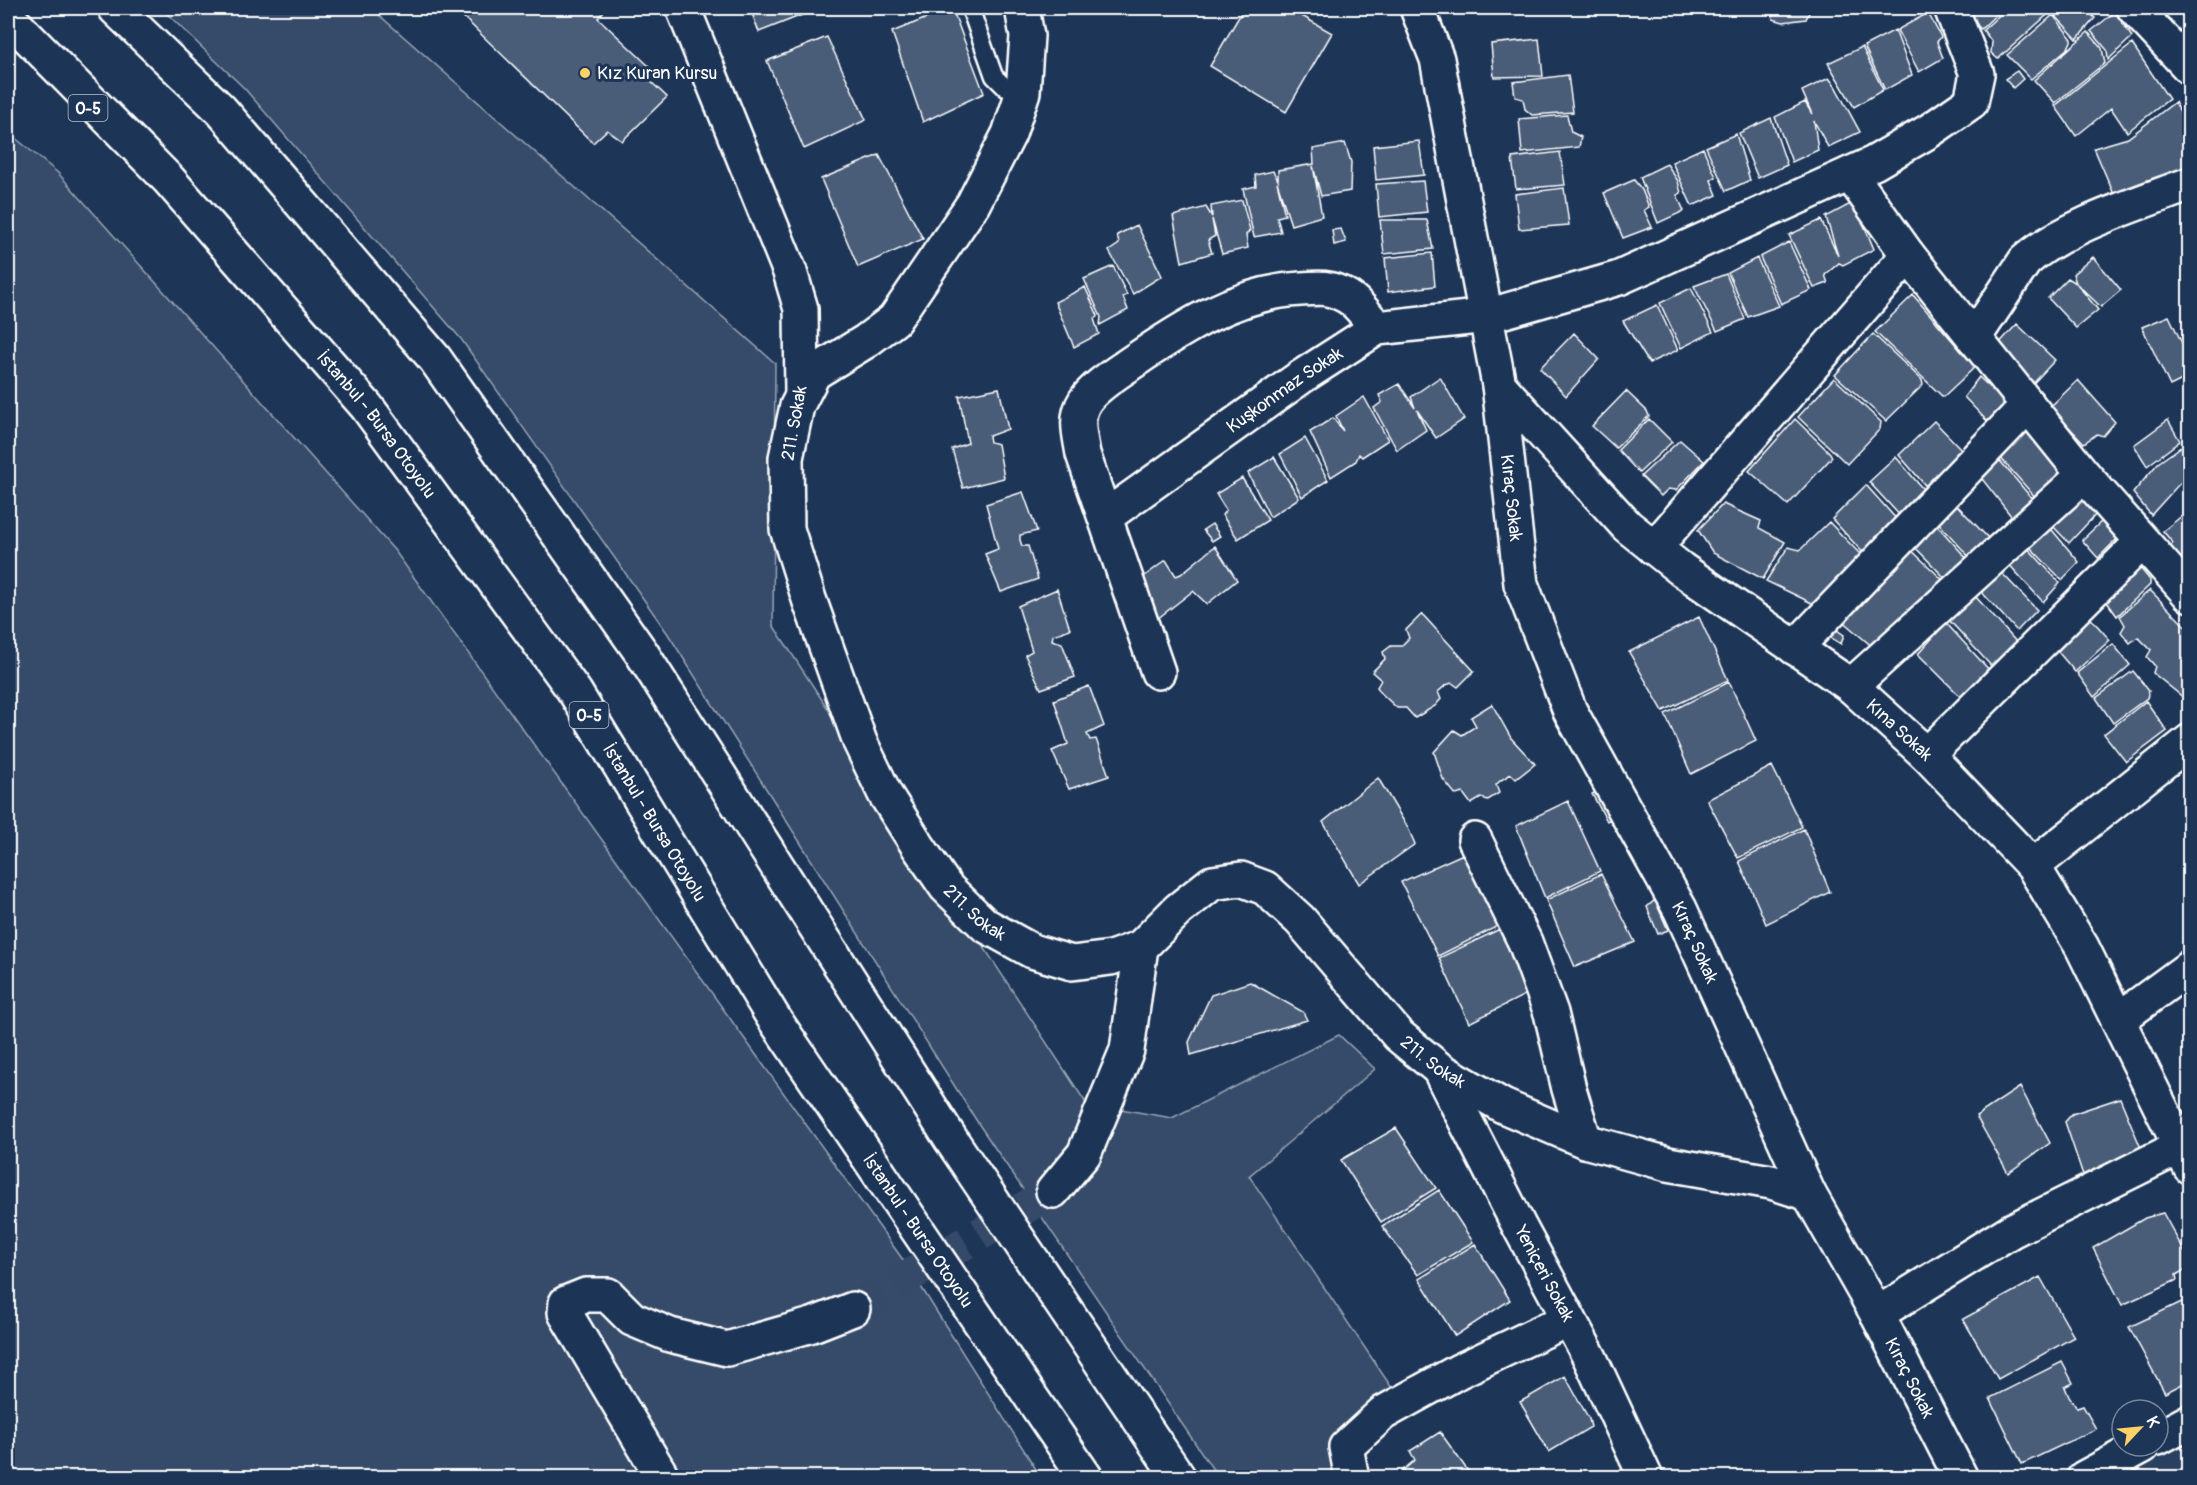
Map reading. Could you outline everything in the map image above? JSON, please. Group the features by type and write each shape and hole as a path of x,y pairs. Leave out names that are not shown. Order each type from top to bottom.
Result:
{"main road":[{"path":"115,8 221,110 435,359 641,652 952,1141 1179,1478"},
{"name":"211. Sokak","path":"683,8 790,272 801,309 802,395 796,406 786,458 788,529 809,599 860,742 885,794 946,887 986,925 1032,951 1072,963 1111,958 1141,947 1178,910 1212,883 1241,879 1265,888 1300,920 1398,1035 1439,1069 1503,1106 1585,1141 1668,1164 1771,1182 1809,1194"},
{"path":"802,395 814,373 866,341 894,320 973,204 1009,134 1023,92 1027,36 1022,8"},
{"name":"Kıraç Sokak","path":"1418,8 1437,59 1499,385 1521,584 1570,711 1680,909 1809,1194 1877,1314 1961,1478"},
{"name":"Kuşkonmaz Sokak","path":"1105,516 1301,377 1377,328 1486,316 1619,278 1874,163 1929,131 1971,102 1977,74 1951,8"},
{"path":"2134,8 2190,68"},
{"name":"İstanbul - Bursa Otoyolu","path":"8,17 169,180 367,407 575,692 773,1017 1086,1478"},
{"name":"O-5","path":"8,36 169,180"},
{"path":"1850,174 1908,255 2084,475 2141,543 2190,595"},
{"path":"1974,338 2025,261 2035,252 2065,234 2190,184"},
{"path":"1654,548 1908,255"},
{"path":"1158,672 1083,454 1077,420 1085,400 1109,379 1134,362 1219,309 1248,299 1287,290 1326,289 1351,297 1377,328"},
{"name":"Kına Sokak","path":"1499,385 1627,526 1681,569 1851,686 1927,755 2033,866 2082,946 2185,1157"},
{"path":"1795,648 2028,405"},
{"path":"1851,686 2084,475"},
{"path":"1927,755 2141,543"},
{"path":"2033,866 2190,741"},
{"path":"1475,840 1525,942 1551,1013 1569,1089 1585,1141"},
{"path":"1053,1191 1084,1154 1127,1050 1141,947"},
{"path":"2118,1020 2190,967"},
{"name":"Yeniçeri Sokak","path":"1439,1069 1590,1358 1646,1478"},
{"path":"1877,1314 2012,1231 2185,1157"},
{"path":"663,1478 565,1313 566,1303 586,1295 608,1295 632,1319 670,1335 727,1349 812,1325 853,1309"},
{"path":"1353,1478 1346,1447 1383,1413 1459,1371 1569,1319"},
{"path":"2170,1432 2190,1421"},
{"path":"2084,1478 2121,1458"}],"lane":[{"path":"970,8 994,76 1006,88 1023,92"}],"shaded area":[{"path":"161,8 371,8 775,363 773,625 1086,1103 1172,1118 1339,1035 1375,1069 1249,1176 1396,1394 1349,1477 1218,1477 978,1123 668,634 461,339 244,88"},
{"path":"8,132 58,173 395,551 911,1271 1041,1477 8,1477"},
{"path":"2189,1441 2189,1477 2125,1477 2159,1458 2170,1458 2170,1452"}],"building":[{"name":"Kız Kuran Kursu","path":"454,8 599,8 604,11 598,18 649,66 649,80 667,97 622,141 607,130 593,143"},
{"path":"750,8 820,8 759,32"},
{"path":"952,8 984,93 923,122 892,32"},
{"path":"1244,8 1288,8 1332,33 1286,112 1210,66"},
{"path":"1759,8 1811,8 1806,19 1783,22 1773,19 1771,11"},
{"path":"1959,8 2003,8 1981,29"},
{"path":"2007,8 2055,8 1998,59 1991,53 1992,42 1983,30"},
{"path":"2059,8 2085,8 2095,18 2077,39 2053,13"},
{"path":"2115,12 2132,37 2108,60 2107,50 2091,31"},
{"path":"1928,13 1941,37 1937,42 1943,58 1919,72 1897,30"},
{"path":"2053,15 2072,39 2068,48 2031,79 2007,55"},
{"path":"1895,30 1912,75 1885,90 1864,46"},
{"path":"2088,32 2102,48 2105,63 2055,103 2034,80"},
{"path":"827,37 866,120 804,149 767,61"},
{"path":"1539,39 1543,76 1494,77 1491,44"},
{"path":"2132,44 2169,99 2127,132 2111,108 2076,136 2055,106"},
{"path":"1862,47 1883,90 1854,107 1828,63"},
{"path":"2017,71 2023,79 2013,88 2005,79"},
{"path":"1568,75 1573,112 1532,115 1525,109 1523,99 1515,97 1513,82"},
{"path":"1829,78 1860,132 1828,147 1814,121 1818,150 1792,162 1775,117 1805,102 1812,114 1802,91"},
{"path":"2175,102 2190,131 2190,165 2116,199 2094,148 2128,138"},
{"path":"1567,115 1571,132 1581,137 1579,147 1522,153 1519,119"},
{"path":"1771,118 1787,165 1758,178 1739,133"},
{"path":"1736,134 1750,180 1726,191 1706,147"},
{"path":"1419,141 1424,175 1376,180 1373,146"},
{"path":"1345,143 1351,162 1350,191 1321,196 1313,166 1322,216 1291,225 1277,182 1285,215 1277,217 1281,232 1254,237 1243,189 1256,186 1255,175 1273,171 1278,180 1278,170 1314,164 1313,149"},
{"path":"1703,148 1716,177 1711,180 1717,195 1692,206 1672,162"},
{"path":"1560,152 1565,185 1516,189 1512,158"},
{"path":"879,155 923,239 858,267 821,179"},
{"path":"1667,164 1678,181 1681,193 1677,195 1684,211 1658,223 1640,177"},
{"path":"1634,180 1642,190 1649,207 1644,210 1652,227 1623,238 1604,193"},
{"path":"1423,181 1427,212 1379,217 1376,184"},
{"path":"1564,188 1569,225 1519,229 1515,194"},
{"path":"1242,200 1250,230 1246,235 1248,248 1222,254 1212,219 1215,236 1208,240 1212,253 1182,262 1173,216 1206,207 1212,217 1211,206"},
{"path":"1854,202 1874,249 1843,265 1839,263 1825,275 1828,283 1814,288 1789,235 1821,220 1838,256 1826,217"},
{"path":"1380,220 1427,220 1433,249 1384,254"},
{"path":"1137,225 1162,276 1133,294 1109,251 1119,244 1117,235"},
{"path":"1341,229 1346,242 1334,245 1332,230"},
{"path":"1789,242 1811,290 1781,304 1760,257"},
{"path":"1432,253 1435,286 1388,292 1385,258"},
{"path":"2093,257 2121,290 2101,307 2077,284 2098,310 2076,328 2048,298 2068,278 2076,283 2073,274"},
{"path":"1757,258 1779,306 1748,317 1728,273"},
{"path":"1113,266 1127,295 1123,297 1128,310 1100,325 1101,317 1084,279"},
{"path":"1726,274 1745,319 1717,331 1694,286"},
{"path":"1085,287 1098,316 1094,319 1099,334 1074,347 1055,302"},
{"path":"1691,288 1713,332 1681,348 1660,303"},
{"path":"1913,295 1975,367 1943,397 1875,332"},
{"path":"1657,305 1678,350 1649,363 1623,321"},
{"path":"2169,316 2190,360 2190,376 2170,386 2142,327"},
{"path":"2017,324 2055,360 2029,388 1993,350"},
{"path":"1574,333 1599,359 1566,396 1540,368"},
{"path":"1873,334 1922,380 1923,385 1886,421 1835,375"},
{"path":"1440,377 1464,419 1436,438 1417,410 1426,430 1397,450 1374,408 1382,402 1379,395 1399,384 1415,408 1411,397"},
{"path":"1979,377 2007,404 1988,422 1964,397"},
{"path":"1834,378 1881,422 1880,429 1847,464 1798,417"},
{"path":"2078,380 2115,422 2103,436 2097,434 2084,443 2050,407"},
{"path":"999,388 1008,429 989,436 990,442 998,444 1004,478 963,488 952,449 968,443 959,396"},
{"path":"1626,391 1647,411 1649,416 1616,448 1592,426"},
{"path":"1364,397 1388,440 1362,457 1359,454 1356,461 1331,477 1310,432 1333,418 1343,431 1336,416"},
{"path":"1649,419 1672,442 1639,473 1618,450"},
{"path":"1795,419 1832,457 1788,505 1749,471"},
{"path":"2168,420 2180,441 2147,466 2134,445"},
{"path":"1934,421 1964,452 1931,492 1899,455"},
{"path":"2029,430 2065,475 2036,498 1998,455"},
{"path":"1305,438 1328,480 1302,497 1280,454"},
{"path":"1680,440 1704,461 1676,490 1668,489 1661,496 1641,476"},
{"path":"2182,446 2190,460 2190,478 2180,483 2151,515 2133,493 2158,463"},
{"path":"1995,455 2035,502 2015,521 1975,470"},
{"path":"1274,457 1299,498 1270,517 1248,473"},
{"path":"1896,457 1927,494 1903,519 1869,482"},
{"path":"1242,478 1268,520 1238,539 1222,515 1226,510 1216,494"},
{"path":"1866,485 1899,522 1865,555 1832,519"},
{"path":"1023,492 1037,531 1020,535 1020,540 1022,546 1028,546 1038,579 1001,592 985,554 998,549 986,504"},
{"path":"2082,492 2100,510 2069,543 2049,522"},
{"path":"1952,500 1991,541 1972,560 1934,518"},
{"path":"1723,504 1761,521 1759,528 1785,542 1763,579 1713,553 1698,530"},
{"path":"2183,515 2190,523 2190,566 2169,547 2173,543 2163,531"},
{"path":"2104,519 2120,536 2098,558 2082,540"},
{"path":"1933,521 1970,562 1968,568 1959,565 1947,580 1910,542"},
{"path":"1829,522 1861,555 1862,560 1816,605 1766,581 1788,547 1800,550"},
{"path":"1212,524 1220,536 1212,541 1203,530"},
{"path":"2047,524 2079,562 2062,580 2026,543"},
{"path":"1906,545 1944,581 1881,654 1841,620"},
{"path":"2025,545 2060,583 2043,602 2006,561"},
{"path":"1215,546 1237,580 1207,604 1193,591 1157,619 1133,585 1166,560 1176,576 1181,574"},
{"path":"2136,563 2150,580 2150,585 2117,616 2102,595"},
{"path":"1998,569 2037,610 2017,631 1977,587"},
{"path":"1057,589 1070,629 1053,635 1052,640 1062,643 1075,677 1041,689 1025,655 1032,651 1018,606"},
{"path":"2150,590 2190,631 2190,693 2184,698 2153,673 2155,666 2147,657 2151,650 2138,637 2130,643 2121,632 2125,625 2120,616"},
{"path":"1975,596 2019,645 1994,669 1949,620"},
{"path":"2085,612 2110,640 2075,672 2054,647"},
{"path":"1422,614 1474,671 1458,687 1452,683 1446,685 1438,692 1441,699 1435,706 1415,718 1406,708 1397,708 1381,693 1377,687 1381,680 1372,672 1385,659 1383,652 1391,646 1401,646 1409,638 1406,630"},
{"path":"1699,617 1728,680 1663,711 1629,652"},
{"path":"1946,623 1991,672 1962,698 1918,654"},
{"path":"1834,628 1844,635 1841,644 1828,636"},
{"path":"2113,644 2130,665 2094,697 2077,673"},
{"path":"2133,671 2149,691 2147,698 2113,723 2096,698"},
{"path":"1729,682 1756,741 1691,774 1665,714"},
{"path":"1089,686 1104,726 1087,734 1090,740 1096,739 1109,776 1069,789 1052,751 1068,744 1054,700"},
{"path":"2146,701 2167,731 2126,762 2104,734"},
{"path":"1492,704 1511,738 1535,764 1516,779 1511,774 1501,780 1496,785 1499,793 1488,800 1481,798 1471,804 1463,793 1456,795 1443,779 1434,752 1454,730 1462,735 1476,726 1471,717"},
{"path":"1772,766 1802,827 1738,858 1707,800"},
{"path":"1378,778 1415,844 1359,884 1323,822"},
{"path":"1604,788 1614,817 1607,821 1592,794"},
{"path":"1568,801 1600,871 1545,898 1516,826"},
{"path":"1804,829 1830,892 1766,924 1739,861"},
{"path":"1463,854 1498,926 1438,956 1401,882"},
{"path":"1601,874 1635,942 1575,967 1546,900"},
{"path":"1655,900 1668,930 1658,934 1647,907"},
{"path":"1500,929 1529,993 1469,1023 1439,958"},
{"path":"1250,982 1303,1012 1307,1020 1191,1055 1189,1042 1211,995"},
{"path":"2020,1087 2050,1143 2008,1173 1976,1116"},
{"path":"2120,1098 2141,1148 2083,1175 2065,1122 2072,1114"},
{"path":"1396,1128 1436,1188 1381,1222 1341,1160"},
{"path":"1439,1190 1473,1242 1418,1275 1382,1226"},
{"path":"2163,1213 2190,1262 2190,1267 2176,1275 2177,1280 2122,1305 2093,1248 2145,1218"},
{"path":"1475,1244 1510,1300 1455,1336 1419,1279"},
{"path":"2040,1277 2074,1337 1998,1379 1963,1319"},
{"path":"2190,1298 2190,1380 2165,1393 2129,1327"},
{"path":"2062,1362 2073,1383 2065,1387 2069,1397 2077,1408 2083,1406 2096,1429 2022,1464 1990,1398"},
{"path":"1565,1376 1589,1419 1591,1427 1549,1452 1520,1402"},
{"path":"1440,1432 1473,1478 1405,1478 1401,1472 1415,1460 1410,1451"}],"tunnel":[{"path":"853,1309 1053,1191"}],"place":[{"name":"Kız Kuran Kursu","path":"585,73"}]}
